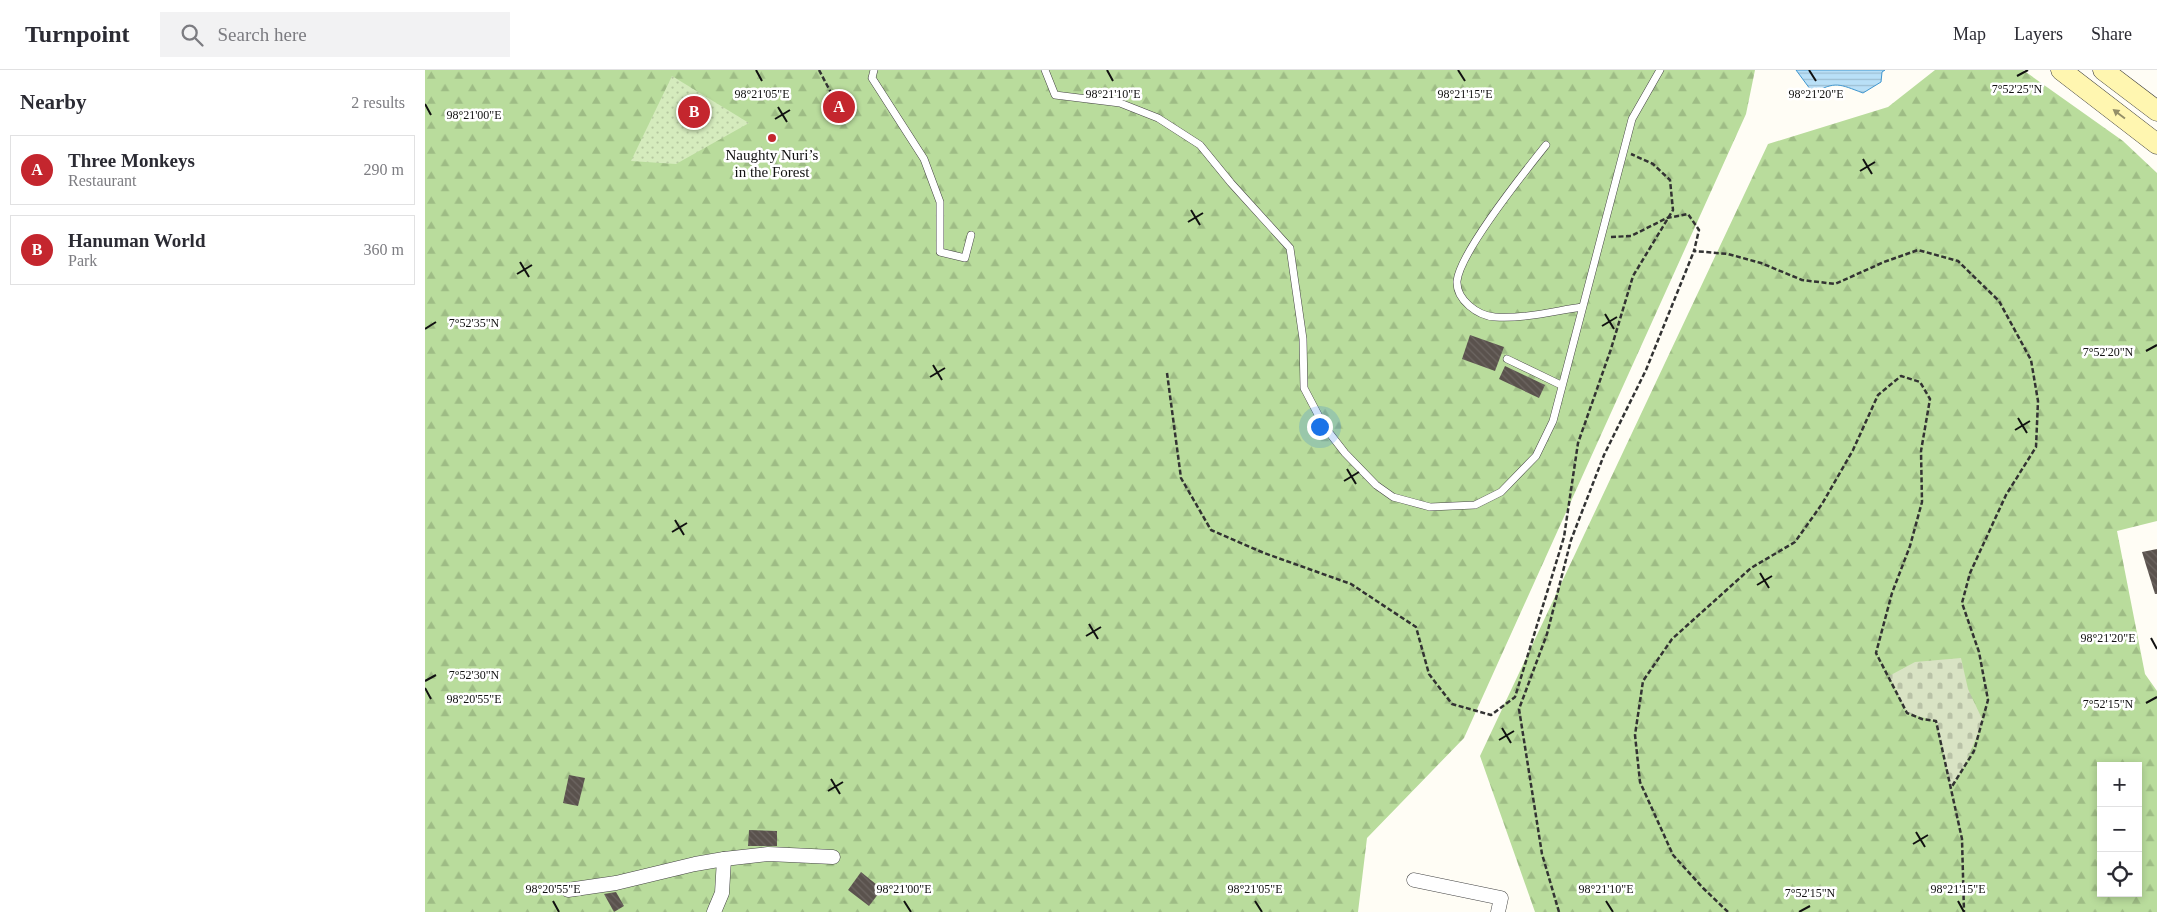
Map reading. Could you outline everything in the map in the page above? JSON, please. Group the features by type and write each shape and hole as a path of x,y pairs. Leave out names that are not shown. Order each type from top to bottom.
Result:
{"street":[{"path":"2061,70 2155,136"},
{"path":"2103,70 2157,111"},
{"path":"568,890 616,883 724,859 768,854 833,857"},
{"path":"714,912 723,893 724,859"},
{"path":"1414,880 1501,898 1498,912"}],"lane":[{"path":"873,70 872,78 924,159 940,202 940,252 965,258 971,235"},
{"path":"1045,70 1055,95 1120,103 1158,118 1200,145 1231,183 1290,248 1303,339 1304,388 1324,426 1376,485 1393,497 1430,507 1475,505 1501,492 1536,456 1553,421 1632,119 1660,70"},
{"path":"1546,145 1516,183 1467,256 1457,281 1461,295 1472,310 1494,317 1517,316 1582,307"},
{"path":"1507,358 1561,385"}],"path":[{"path":"819,70 838,106"},
{"path":"1167,373 1181,478 1211,530 1263,553 1351,584 1417,627 1429,674 1452,704 1491,715 1515,697 1564,537 1578,443 1611,349 1633,276 1673,210 1670,180 1653,164 1623,150"},
{"path":"1559,912 1542,854 1519,709 1547,634 1571,540 1604,455 1646,370 1694,251 1699,230 1687,214 1667,218 1631,236 1600,238"},
{"path":"1694,251 1728,254 1761,263 1802,280 1835,284 1883,262 1918,250 1958,261 1999,301 2031,360 2038,400 2036,447 2006,495 1970,573 1961,603 1979,652 1988,700 1974,751 1951,788"},
{"path":"1728,912 1673,855 1640,782 1635,735 1643,681 1672,639 1751,568 1795,542 1822,504 1848,458 1878,395 1901,376 1920,382 1930,399 1921,451 1922,502 1910,546 1892,593 1876,653 1907,713 1922,719 1936,721 1962,839 1964,912"}],"green space":[{"path":"425,70 1755,70 1746,114 1464,738 1367,838 1358,912 425,912"},
{"path":"1935,70 2023,70 2123,141 2157,173 2157,521 2117,531 2145,674 2157,691 2157,912 1535,912 1480,756 1768,144 1888,107"},
{"path":"672,76 749,123 676,164 631,161"},
{"path":"1961,658 1968,689 1983,721 1965,765 1951,788 1936,721 1907,713 1889,676 1915,662"}],"water":[{"path":"1796,70 1885,70 1882,72 1881,82 1863,93 1833,85 1813,93"}],"building":[{"path":"1470,335 1504,347 1495,371 1462,359"},
{"path":"1505,366 1545,385 1539,398 1499,379"},
{"path":"2157,549 2157,594 2155,594 2142,552"},
{"path":"569,775 585,778 578,806 563,803"},
{"path":"749,830 777,831 777,846 748,846"},
{"path":"861,872 882,889 869,906 848,890"},
{"path":"616,892 624,906 614,912 604,894"}],"place":[{"name":"Three Monkeys","path":"839,107"},
{"name":"Hanuman World","path":"694,112"},
{"name":"Naughty Nuri’s in the Forest","path":"772,138"}]}
